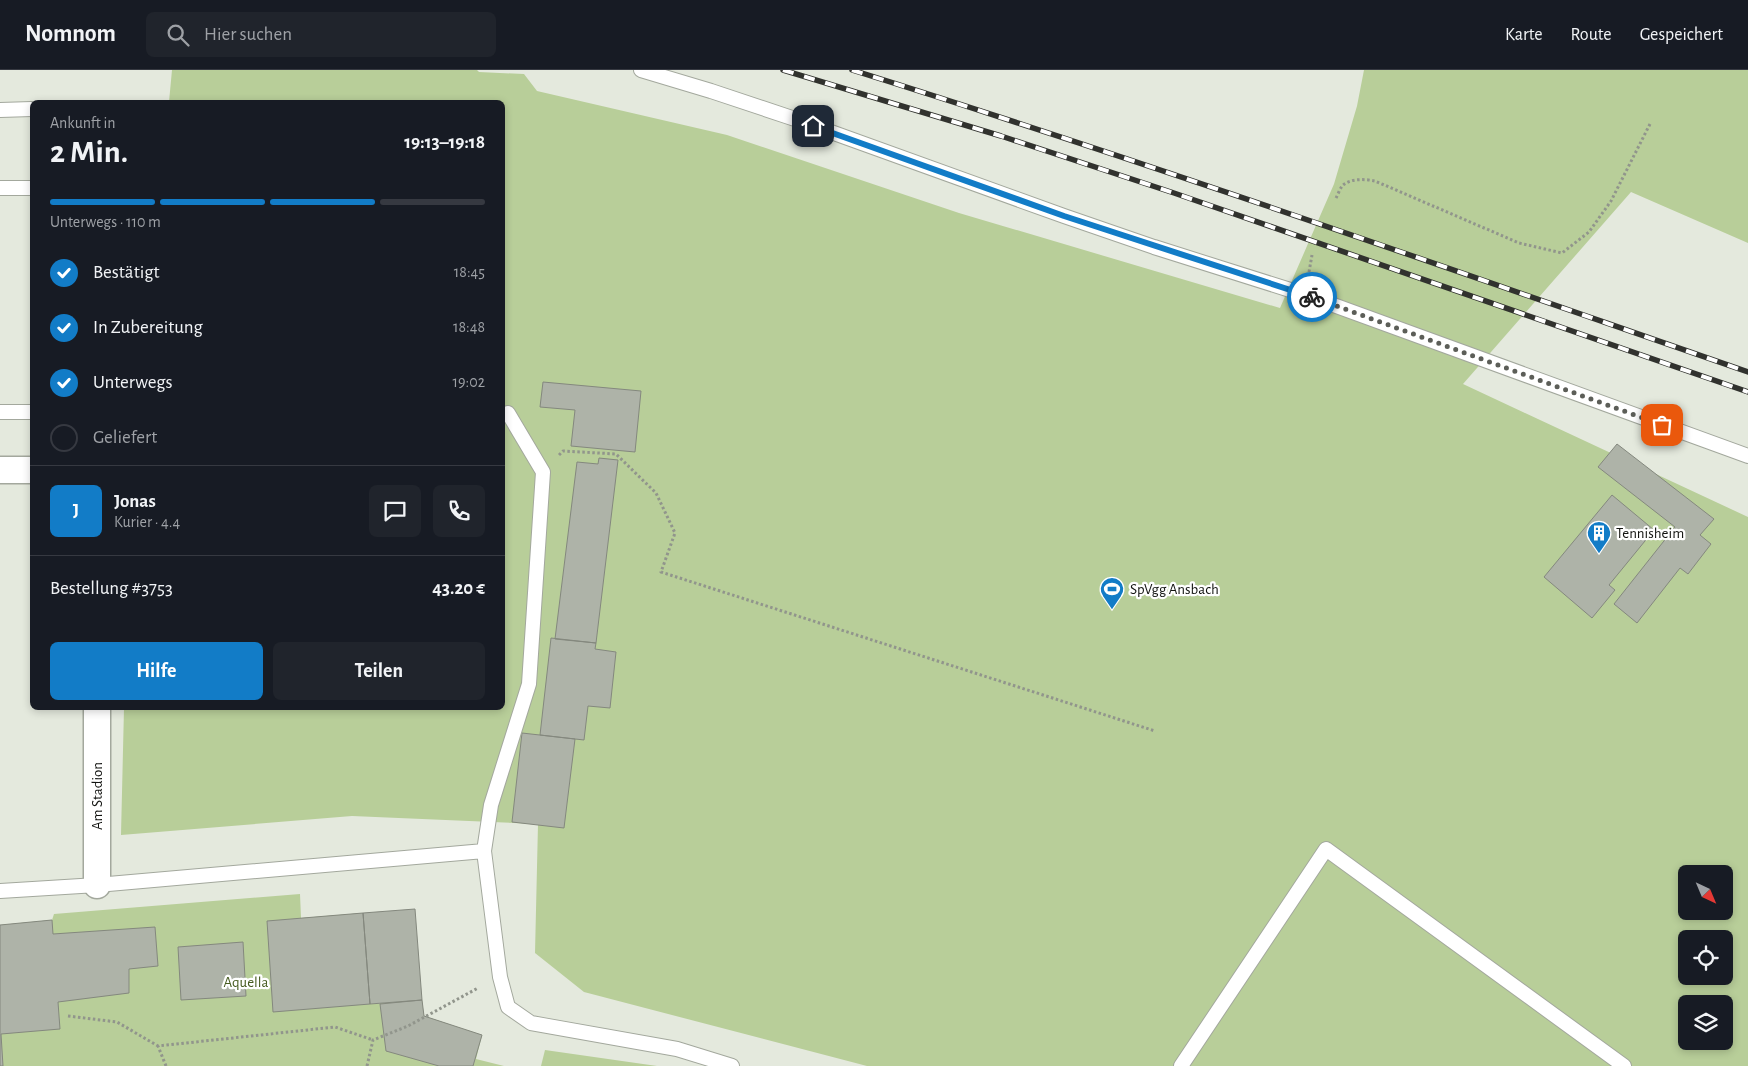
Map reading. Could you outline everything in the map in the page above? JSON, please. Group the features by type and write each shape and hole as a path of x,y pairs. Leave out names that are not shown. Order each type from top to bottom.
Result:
{"street":[{"path":"0,470 30,470"},
{"name":"Am Stadion","path":"97,710 97,885"}],"lane":[{"path":"641,70 795,119 1154,247 1306,295 1748,456"},
{"path":"0,110 30,109"},
{"path":"0,188 30,188"},
{"path":"0,412 30,412"},
{"path":"508,413 543,472 529,684 491,805 484,851 500,977 508,1007 531,1024 677,1048 732,1066"},
{"path":"1181,1066 1326,849 1624,1066"},
{"path":"0,891 97,885 484,851"}],"path":[{"path":"1336,198 1342,186 1364,178 1519,243 1562,253 1589,232 1611,202 1651,122"},
{"path":"543,472 563,451 616,454 656,493 675,533 661,572 1155,731"},
{"path":"68,1016 117,1022 158,1046 335,1027 373,1040 408,1026 500,977"},
{"path":"368,1066 373,1040"},
{"path":"158,1046 166,1066"}],"green space":[{"name":"SpVgg Ansbach","path":"172,70 477,70 479,72 524,74 537,91 727,135 959,213 1280,308 1334,184 1357,106 1364,70 1748,70 1748,243 1631,192 1463,384 1748,517 1748,1066 867,1066 584,992 535,953 538,824 352,816 121,835 124,710 505,710 505,100 169,100"},
{"name":"Aquella","path":"300,894 301,918 363,913 370,1004 422,1000 424,1016 482,1035 476,1059 504,1066 0,1066 0,925 52,920 54,914"},
{"path":"545,1050 657,1066 541,1066"}],"building":[{"path":"543,382 641,391 635,452 571,446 575,410 540,407"},
{"path":"1617,444 1714,519 1700,535 1711,544 1688,574 1680,568 1637,623 1614,604 1675,527 1598,467"},
{"path":"599,458 618,460 596,643 555,639 577,462 598,464"},
{"name":"Tennisheim","path":"1612,495 1654,530 1609,585 1615,590 1592,618 1544,577"},
{"path":"551,638 596,643 595,649 616,652 610,708 588,706 584,740 540,735"},
{"path":"522,733 575,739 564,828 512,822"},
{"path":"415,909 422,1000 370,1004 363,913"},
{"path":"363,913 370,1004 273,1012 267,921"},
{"path":"52,920 53,934 155,927 158,966 129,969 129,993 58,1002 60,1029 1,1034 3,1066 0,1066 0,925"},
{"path":"243,942 246,996 181,1000 178,947"},
{"path":"422,1000 424,1016 482,1035 473,1066 439,1066 386,1051 380,1004"}],"railway":[{"path":"783,70 1001,136 1174,193 1748,392"},
{"path":"852,70 1077,142 1748,372"}],"way so far":[{"path":"1312,297 1662,425"}],"place":[{"name":"Tennisheim","path":"1599,554"},
{"name":"SpVgg Ansbach","path":"1112,610"}],"route":[{"path":"813,126 1154,247 1312,297"}]}
